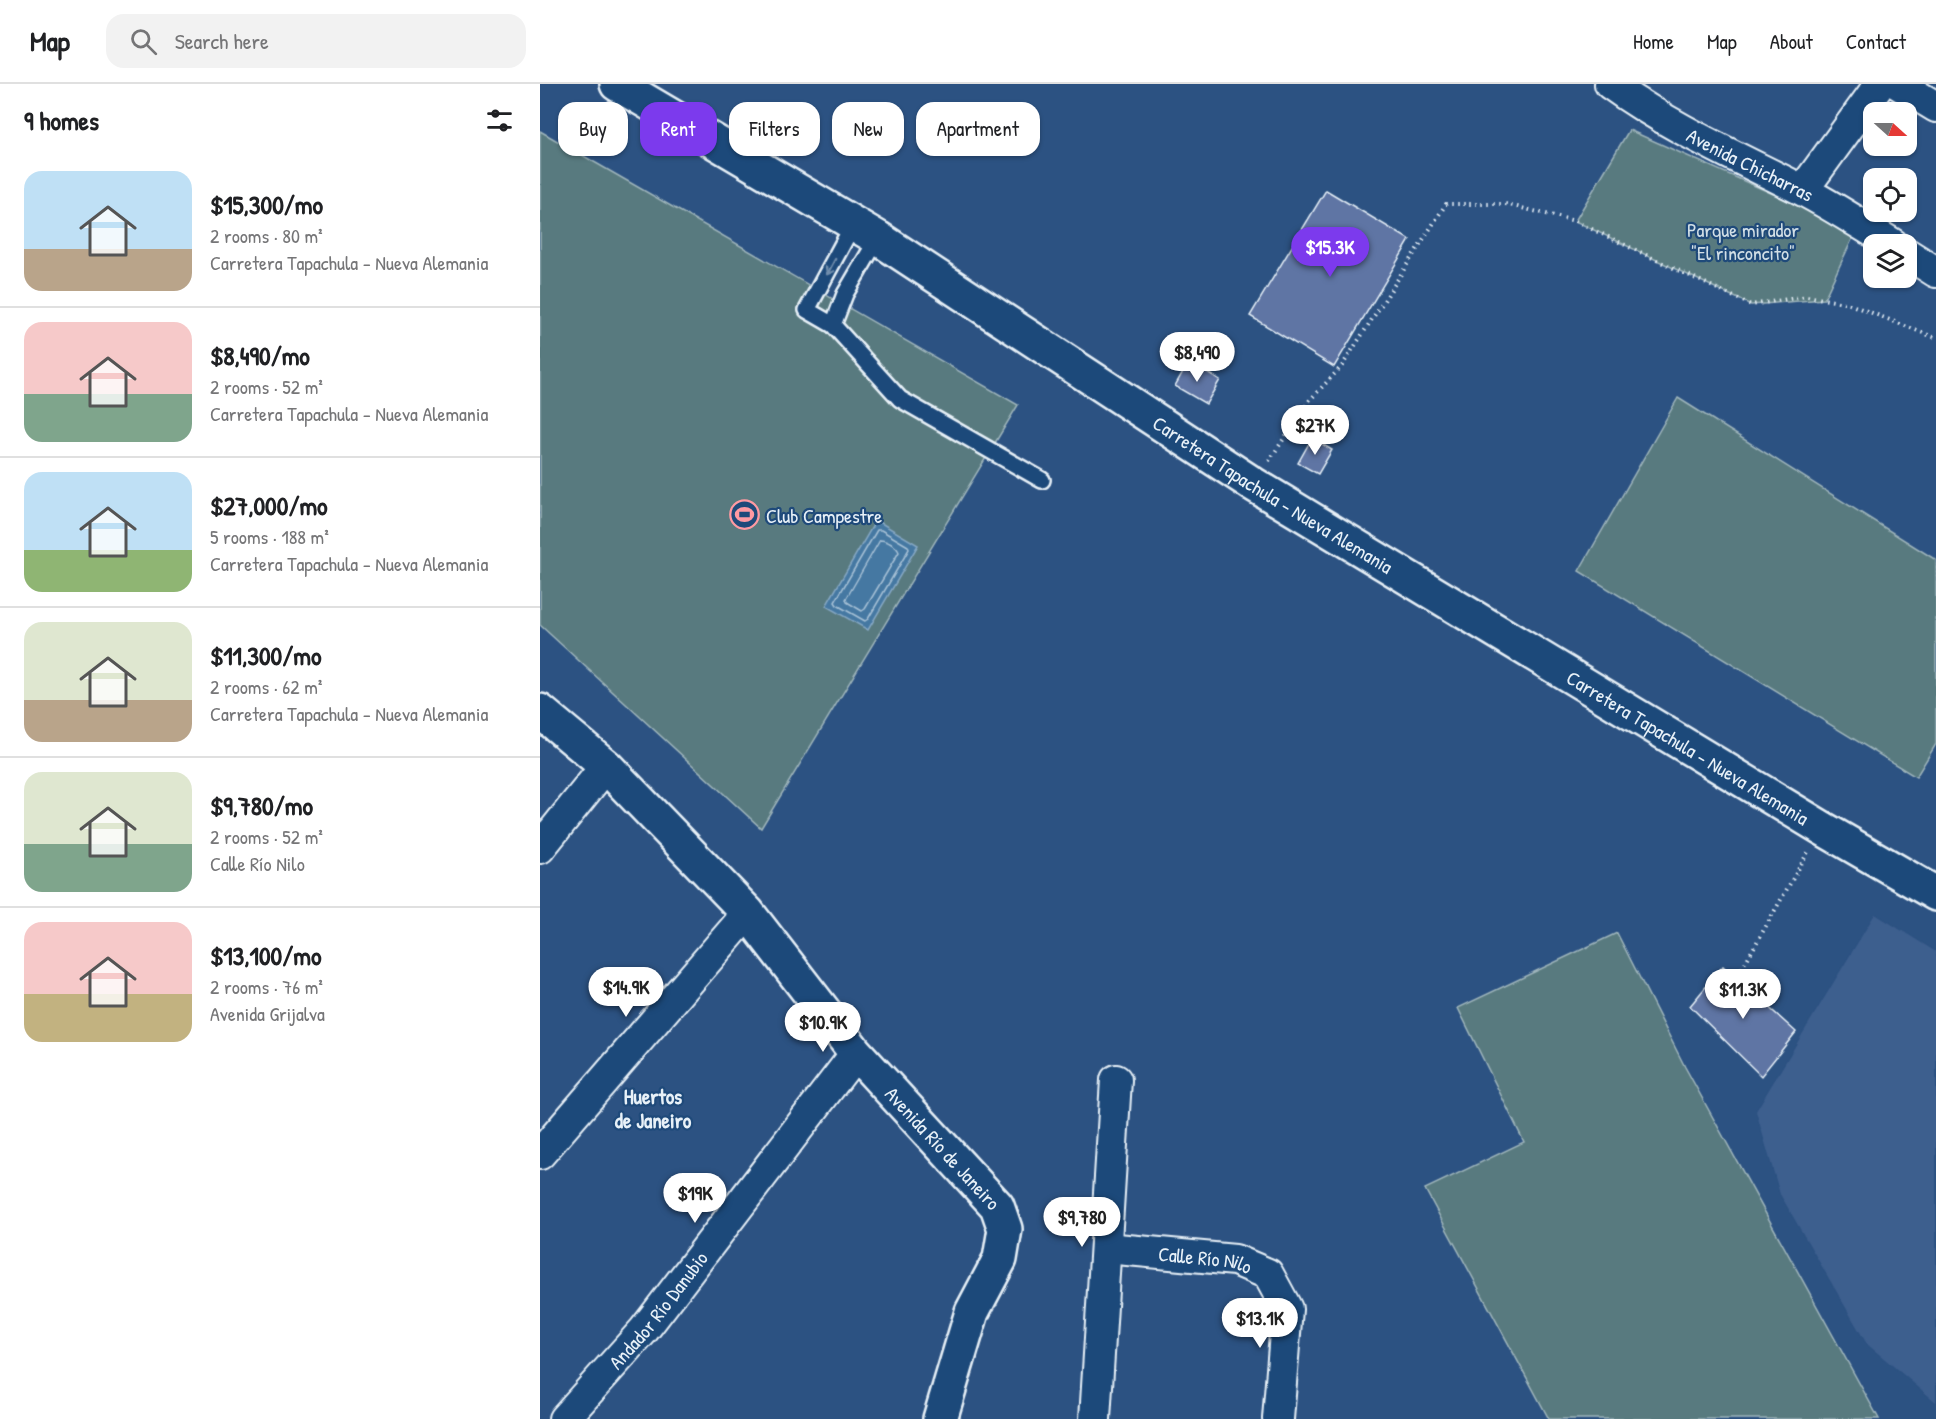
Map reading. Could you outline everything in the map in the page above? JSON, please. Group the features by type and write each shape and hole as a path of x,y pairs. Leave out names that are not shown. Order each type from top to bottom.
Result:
{"main road":[{"name":"Carretera Tapachula - Nueva Alemania","path":"617,84 866,231 1253,484 1821,828 1936,894"},
{"name":"Avenida Río de Janeiro","path":"540,711 606,766 748,913 856,1053 998,1206 1005,1229 1000,1260 972,1312 939,1419"}],"street":[{"name":"Avenida Chicharras","path":"1610,84 1639,105 1771,176 1803,190 1876,234"},
{"path":"1803,190 1880,84"},
{"path":"1898,84 1936,107"},
{"path":"1917,260 1936,272"},
{"path":"540,848 606,766"},
{"path":"540,1154 748,913"},
{"name":"Andador Río Danubio","path":"564,1419 644,1330 856,1053"},
{"path":"1095,1419 1116,1080"},
{"name":"Calle Río Nilo","path":"1106,1248 1234,1260 1268,1274 1287,1309 1278,1419"}],"lane":[{"path":"866,231 807,310 833,325 900,399 1042,480"},
{"path":"833,325 866,231"}],"path":[{"path":"1253,484 1309,401 1342,366 1446,204 1505,204 1575,220 1751,305 1807,296 1849,304 1936,338"},
{"path":"1736,979 1821,828"}],"shaded area":[{"path":"1875,914 1936,952 1936,1402 1867,1344 1780,1194 1756,1111"}],"green space":[{"name":"Parque mirador \"El rinconcito\"","path":"1629,130 1856,231 1824,299 1751,305 1575,221"},
{"name":"Club Campestre","path":"540,131 558,141 558,156 584,156 1018,405 761,828 540,625"},
{"path":"1678,398 1936,560 1936,744 1916,777 1579,571"},
{"path":"1617,933 1685,1067 1879,1419 1549,1419 1425,1189 1524,1142 1458,1008"}],"water":[{"path":"876,520 918,545 868,630 826,606"}],"building":[{"path":"1326,190 1410,240 1334,367 1250,316"},
{"path":"1189,361 1220,380 1206,404 1175,386"},
{"path":"1312,438 1332,450 1318,474 1298,463"},
{"path":"1723,966 1796,1032 1761,1076 1690,1006"}],"place":[{"name":"Club Campestre","path":"745,515"}],"district":[{"name":"Huertos de Janeiro","path":"653,1108"}]}
